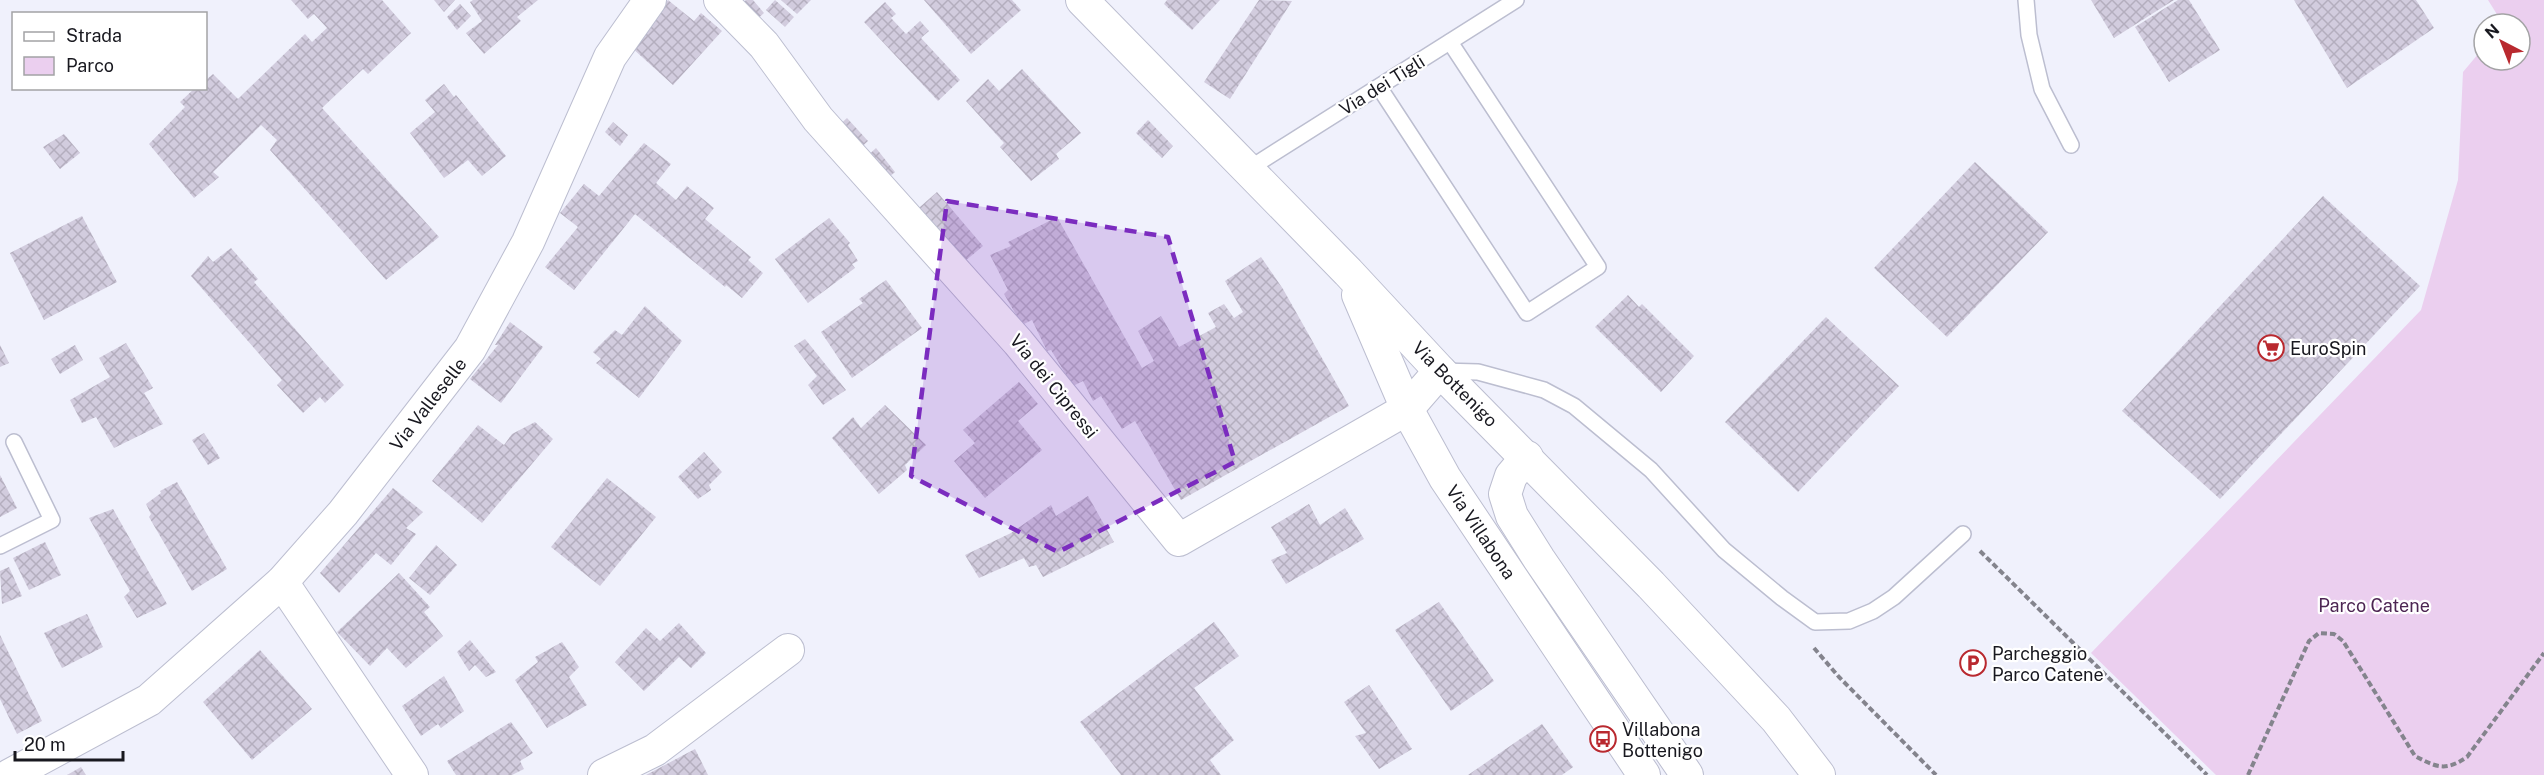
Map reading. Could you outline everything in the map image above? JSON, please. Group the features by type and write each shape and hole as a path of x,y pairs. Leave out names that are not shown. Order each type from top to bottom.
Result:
{"street":[{"name":"Via Valleselle","path":"10,775 149,700 282,582 343,513 470,350 528,242 610,57 650,0"},
{"name":"Via dei Cipressi","path":"720,0 764,45 818,119 1018,342 1179,540 1407,409 1440,371"},
{"name":"Via Bottenigo","path":"1082,0 1348,272 1440,371 1527,457 1776,719 1819,775"},
{"name":"Via Villabona","path":"1348,272 1407,409 1445,478 1644,775"},
{"name":"Via Villabona","path":"1527,457 1511,476 1505,494 1512,516 1687,775"},
{"path":"282,582 412,775"},
{"path":"621,771 655,750 788,650"}],"lane":[{"name":"Via dei Tigli","path":"1247,170 1516,0"},
{"path":"2026,0 2029,35 2042,89 2071,144"},
{"path":"1379,87 1527,313 1598,267 1450,42"},
{"path":"1440,371 1478,372 1544,390 1574,406 1651,470 1724,550 1815,622 1849,621 1873,611 1894,597 1963,534"},
{"path":"0,546 52,520 14,442"}],"path":[{"path":"1975,546 2207,775"},
{"path":"2248,775 2309,641 2319,633 2334,634 2343,641 2415,756 2435,766 2454,766 2467,758 2544,653"},
{"path":"1810,642 1839,677 1936,775"}],"highlighted area":[{"path":"947,201 1168,237 1235,462 1058,552 911,476"}],"green space":[{"name":"Parco Catene","path":"2488,0 2544,0 2544,775 2216,775 2091,653 2421,310 2458,180 2463,72 2472,61 2472,72 2532,72 2532,12 2496,12"}],"building":[{"path":"291,0 382,0 411,33 368,74 363,69 322,108 439,237 386,280 270,150 277,140 261,125 213,172 219,177 194,198 149,144 185,107 180,102 193,90 207,90 207,79 213,74 238,99 305,34 312,42 327,28 314,14 308,19"},
{"path":"434,0 455,0 444,12"},
{"path":"473,0 538,0 517,17 521,21 484,54 466,33 482,21 470,2"},
{"path":"668,0 694,21 701,13 722,31 673,85 631,47"},
{"path":"746,0 753,0 764,13 753,23 739,7"},
{"path":"775,0 794,17 785,27 766,10"},
{"path":"781,0 811,0 797,14"},
{"path":"924,0 1012,0 1021,10 971,54"},
{"path":"1167,0 1220,0 1192,30 1164,4"},
{"path":"1259,0 1292,1 1230,99 1204,82"},
{"path":"2091,0 2174,0 2114,38"},
{"path":"2178,0 2189,0 2220,50 2169,82 2135,27"},
{"path":"2294,0 2416,0 2434,28 2347,88"},
{"path":"885,2 896,14 891,18 906,34 920,21 929,31 921,38 960,80 938,101 864,22"},
{"path":"460,4 471,16 457,30 447,17"},
{"path":"1022,69 1081,133 1056,154 1059,159 1031,181 1000,147 1004,143 966,101 988,79 999,91"},
{"path":"444,84 454,97 456,95 506,156 482,176 468,160 444,178 410,133 435,112 425,100"},
{"path":"847,118 868,141 856,152 836,128"},
{"path":"1148,120 1173,146 1162,158 1136,133"},
{"path":"613,122 628,135 620,146 605,132"},
{"path":"64,134 80,153 60,169 43,147"},
{"path":"644,143 671,164 656,183 676,200 687,186 714,208 705,219 751,257 748,260 763,273 742,298 726,285 725,287 635,214 574,290 545,267 578,227 560,213 584,184 599,196"},
{"path":"876,148 895,172 883,182 863,160"},
{"path":"1975,162 2048,232 1947,337 1874,268"},
{"path":"937,192 983,246 958,267 912,214"},
{"name":"EuroSpin","path":"2323,196 2420,286 2220,499 2122,411"},
{"path":"82,216 117,282 44,320 10,253"},
{"path":"1057,217 1142,368 1154,361 1138,331 1161,316 1179,347 1216,327 1208,313 1224,304 1234,318 1243,312 1225,281 1261,257 1283,289 1349,406 1181,500 1135,421 1122,429 1101,396 1093,401 1083,381 1073,386 1051,350 1047,351 1032,320 1022,325 1004,294 1008,290 990,255 1011,246 1008,242"},
{"path":"829,218 850,243 848,245 858,261 852,264 855,268 808,303 775,259"},
{"path":"231,248 258,279 254,282 344,385 325,403 320,397 303,413 277,385 282,380 191,276 208,256 213,262"},
{"path":"886,280 922,328 852,378 821,332 863,303 859,299"},
{"path":"1628,295 1639,307 1642,304 1694,356 1661,392 1595,327"},
{"path":"645,306 682,341 639,398 596,363 601,359 593,352 615,330 622,335"},
{"path":"1826,317 1899,386 1798,492 1725,422"},
{"path":"510,322 543,347 501,403 470,379 498,345 495,345"},
{"path":"805,339 846,390 823,405 808,385 817,376 794,346"},
{"path":"126,343 153,388 144,393 163,424 114,448 96,417 82,423 70,400 110,377 99,358"},
{"path":"0,345 9,363 0,367"},
{"path":"75,345 83,360 60,374 51,359"},
{"path":"1019,382 1038,404 1018,421 1042,450 985,498 954,461 975,443 963,430"},
{"path":"885,405 926,445 905,465 907,470 879,494 832,438 853,417 861,428"},
{"path":"535,422 553,439 482,523 432,481 478,425 504,445 512,434"},
{"path":"204,433 220,458 208,465 192,440"},
{"path":"704,452 722,472 709,485 711,490 698,499 678,477"},
{"path":"0,475 17,508 0,517"},
{"path":"607,478 656,517 600,586 551,547"},
{"path":"177,482 227,569 192,591 149,517 151,514 146,504 161,493 160,491"},
{"path":"393,488 423,512 406,528 416,534 391,565 376,553 339,593 320,573"},
{"path":"1088,496 1114,542 1043,577 1036,565 1029,567 1024,558 979,578 965,555 1011,533 1051,505 1056,516"},
{"path":"1309,504 1320,525 1345,508 1364,539 1286,584 1271,560 1287,553 1271,527"},
{"path":"113,509 167,604 137,618 124,597 130,591 89,518"},
{"path":"45,542 61,575 29,590 13,558"},
{"path":"436,545 457,565 430,595 409,578"},
{"path":"9,567 22,596 2,604 0,571"},
{"path":"399,573 430,607 424,612 443,636 406,668 387,648 370,666 337,632"},
{"path":"1439,602 1494,681 1451,711 1395,630"},
{"path":"87,614 103,647 62,668 44,633"},
{"path":"1214,622 1239,656 1194,688 1234,740 1210,760 1221,775 1121,775 1080,722"},
{"path":"679,623 706,653 691,668 679,657 644,691 615,662 646,628 660,641"},
{"path":"0,635 42,721 17,734 0,699"},
{"path":"470,640 496,672 486,677 475,665 469,671 457,652"},
{"path":"562,642 579,667 569,677 587,705 547,728 515,680 538,662 535,657"},
{"path":"260,650 312,709 252,760 203,702"},
{"path":"444,676 464,711 441,728 438,724 421,736 402,706"},
{"path":"1369,685 1412,749 1379,769 1355,736 1366,733 1344,702"},
{"path":"511,722 533,753 520,761 524,769 512,775 456,775 447,761"},
{"path":"1542,724 1573,767 1562,775 1468,775"},
{"path":"695,749 708,775 646,775"},
{"path":"81,767 86,775 67,775"}],"place":[{"name":"EuroSpin","path":"2271,348"},
{"name":"Parcheggio Parco Catene","path":"1973,663"},
{"name":"Villabona Bottenigo","path":"1603,739"}]}
